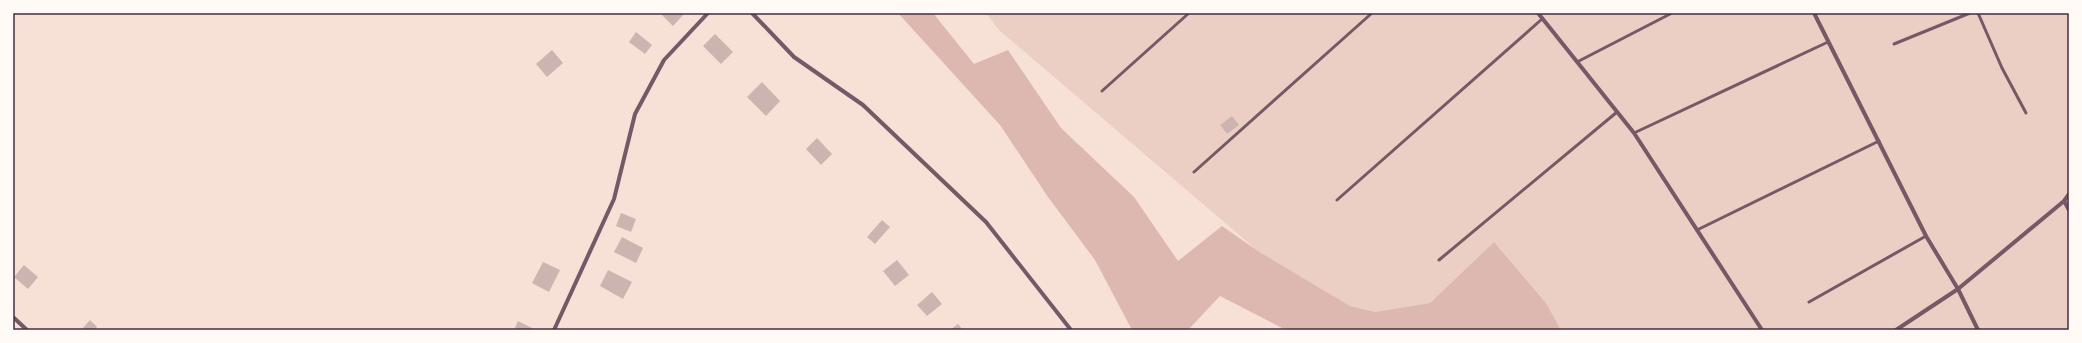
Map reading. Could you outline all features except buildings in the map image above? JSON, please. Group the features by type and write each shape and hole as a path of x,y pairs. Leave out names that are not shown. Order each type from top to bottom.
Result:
{"street":[{"path":"554,330 614,199 635,114 664,60 708,13"},
{"path":"752,13 794,57 863,105 986,222 1071,330"},
{"path":"1538,13 1634,133 1762,330"},
{"path":"1814,13 1926,236 1958,289 1978,330"},
{"path":"1896,330 1958,289 2064,201 2069,194"},
{"path":"2064,201 2069,210"},
{"path":"13,317 27,330"}],"lane":[{"path":"1102,91 1189,13"},
{"path":"1194,172 1372,13"},
{"path":"1577,62 1672,13"},
{"path":"1894,44 1970,13"},
{"path":"1978,13 2002,68 2026,113"},
{"path":"1337,200 1542,19"},
{"path":"1634,133 1828,42"},
{"path":"1439,260 1617,112"},
{"path":"1697,230 1879,141"},
{"path":"1809,302 1926,236"}],"shaded area":[{"path":"898,13 933,13 974,64 1008,50 1061,128 1134,197 1178,261 1222,226 1258,251 1350,306 1375,312 1430,303 1494,242 1546,303 1561,330 1286,330 1220,296 1188,330 1132,330 1095,260 1048,197 1000,125"},
{"path":"986,13 2069,13 2069,330 1561,330 1546,303 1494,242 1430,303 1375,312 1350,306 1258,251 999,30"}]}
